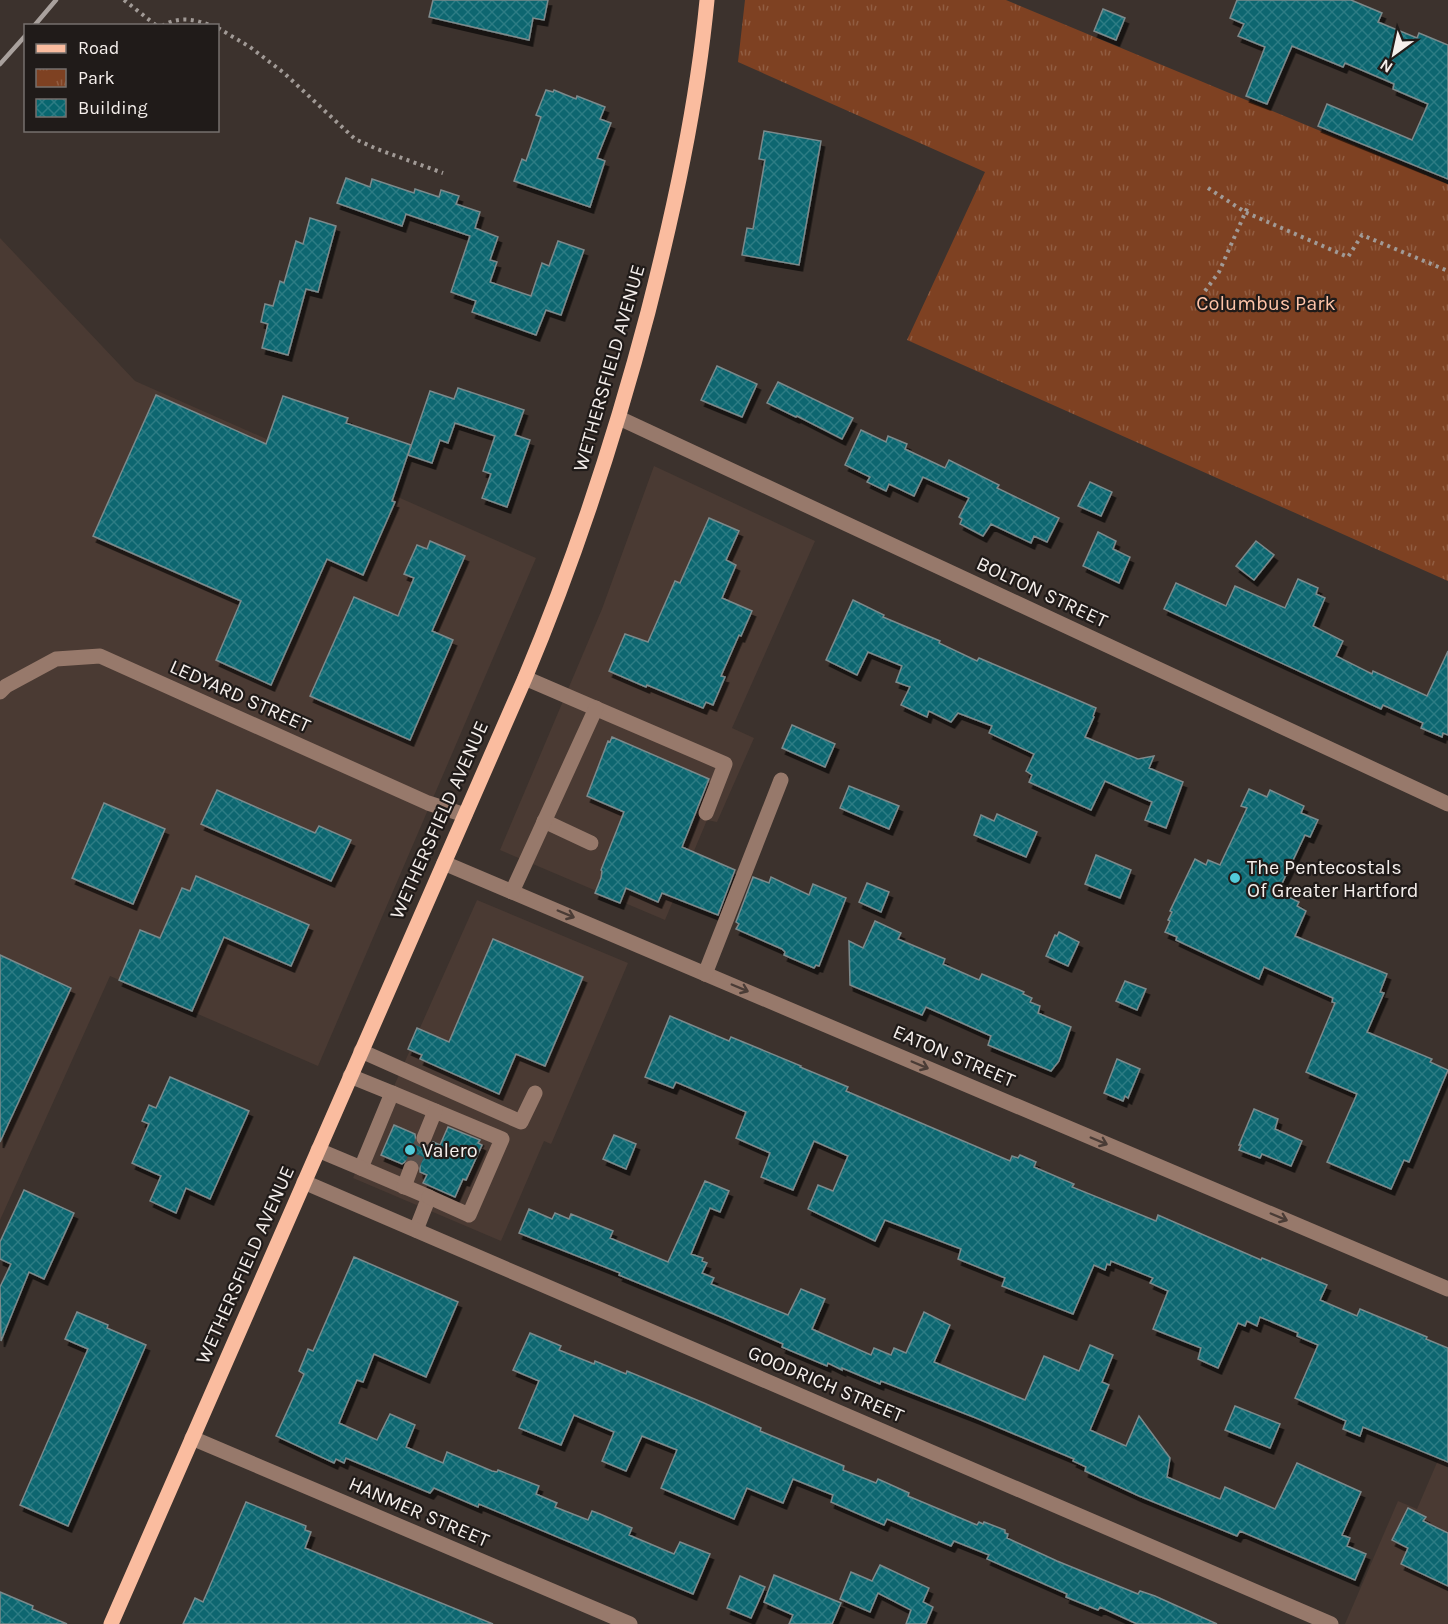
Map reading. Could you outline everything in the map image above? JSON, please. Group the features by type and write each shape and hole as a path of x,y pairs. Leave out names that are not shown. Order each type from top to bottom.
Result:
{"main road":[{"name":"WETHERSFIELD AVENUE","path":"111,1624 525,678 574,553 619,418 655,284 676,192 696,82 707,0"}],"street":[{"name":"BOLTON STREET","path":"619,418 1448,804"},
{"name":"LEDYARD STREET","path":"0,692 6,686 56,659 100,656 428,803 465,815"},
{"path":"525,678 725,764 706,813"},
{"path":"512,892 596,708"},
{"path":"705,974 781,780"},
{"path":"544,822 591,843"},
{"name":"EATON STREET","path":"444,862 1448,1289"},
{"path":"361,1051 522,1122 535,1093"},
{"path":"318,1150 469,1215 502,1139 350,1076"},
{"path":"361,1168 392,1093"},
{"path":"424,1138 435,1111"},
{"path":"404,1187 411,1168"},
{"name":"GOODRICH STREET","path":"304,1182 1330,1624"},
{"path":"416,1230 429,1197"},
{"name":"HANMER STREET","path":"192,1438 630,1624"}],"path":[{"path":"124,0 154,24"},
{"path":"166,24 184,19 204,24"},
{"path":"219,29 250,47 284,73 355,139 443,173"},
{"path":"1208,188 1245,212 1348,257 1362,235 1448,271"},
{"path":"1205,291 1219,272 1250,204"}],"shaded area":[{"path":"0,238 135,381 536,558 318,1066 110,976 0,1220"},
{"path":"654,466 815,541 732,728 754,738 717,822 707,820 665,920 500,850 602,609"},
{"path":"477,900 628,963 552,1142 551,1144 544,1141 501,1241 353,1178"},
{"path":"1448,1437 1448,1624 1345,1624 1398,1501 1417,1509"}],"green space":[{"name":"Columbus Park","path":"745,0 1006,0 1448,184 1448,581 907,340 985,172 738,62"}],"building":[{"path":"433,0 548,0 544,20 533,18 529,40 429,17"},
{"path":"1237,0 1351,0 1382,13 1378,22 1417,38 1419,33 1448,45 1448,179 1318,126 1327,104 1412,140 1428,104 1393,89 1394,84 1345,63 1343,67 1292,46 1267,104 1246,96 1265,47 1238,36 1244,24 1230,18"},
{"path":"1103,9 1125,18 1116,40 1094,31"},
{"path":"546,90 553,92 554,90 576,99 577,96 605,107 600,119 611,123 597,158 605,161 590,207 514,181 522,159 526,161 541,117 536,115"},
{"path":"764,131 821,141 799,265 742,255 747,228 753,229 765,160 759,159"},
{"path":"346,178 370,187 372,179 414,193 415,189 439,197 441,190 459,196 456,204 480,212 475,228 498,237 490,260 497,262 490,282 531,296 542,263 549,266 558,241 584,250 561,315 546,310 536,335 472,312 476,301 451,292 470,236 406,214 402,226 337,203"},
{"path":"310,218 336,226 318,292 306,289 288,355 262,348 268,324 261,322 265,304 273,306 280,281 284,283 296,241 303,244"},
{"path":"717,366 757,384 742,417 701,400"},
{"path":"778,382 853,418 842,439 767,403"},
{"path":"458,388 524,410 515,435 530,440 507,507 482,498 491,474 483,471 495,436 455,423 448,443 440,440 432,463 408,455 430,391 454,399"},
{"path":"156,395 266,444 283,396 348,418 346,423 411,445 392,501 395,502 363,575 327,559 271,685 216,660 241,601 93,536"},
{"path":"861,430 886,442 888,436 907,444 905,449 945,468 949,460 999,485 997,488 1059,518 1047,542 1034,536 1031,543 991,524 983,536 960,524 962,519 959,517 969,498 923,477 914,496 889,484 886,491 867,482 870,477 845,465"},
{"path":"1090,482 1112,492 1101,516 1078,506"},
{"path":"709,518 739,531 726,560 736,565 722,598 752,611 721,676 725,677 713,705 706,702 703,708 609,671 625,634 648,642 675,581 680,583"},
{"path":"1098,532 1116,541 1113,549 1130,557 1119,583 1083,566"},
{"path":"430,541 465,556 432,631 453,640 410,740 310,696 354,597 398,616 414,578 404,574 417,545 427,549"},
{"path":"1256,541 1274,555 1254,580 1236,566"},
{"path":"1298,579 1318,588 1316,594 1325,598 1313,626 1343,641 1336,656 1372,674 1373,671 1427,696 1448,651 1448,735 1443,733 1442,737 1421,728 1423,723 1383,705 1381,709 1164,609 1176,583 1226,606 1235,586 1285,608"},
{"path":"853,600 884,615 883,617 940,641 939,643 977,661 979,658 1096,708 1085,737 1138,759 1154,756 1149,768 1183,782 1166,828 1145,820 1152,802 1105,781 1091,810 1029,782 1032,775 1026,771 1034,754 989,733 992,726 958,713 951,722 929,711 927,717 901,705 910,687 896,682 902,666 868,652 857,675 826,660"},
{"path":"792,725 835,744 825,767 782,748"},
{"path":"612,737 709,779 682,847 735,870 718,915 662,893 658,902 626,888 620,903 595,893 601,878 601,870 624,812 587,796 608,741 610,742"},
{"path":"849,786 899,806 889,829 840,808"},
{"path":"1249,789 1267,797 1270,790 1304,806 1301,813 1318,820 1310,837 1305,835 1278,892 1299,902 1297,906 1306,911 1295,936 1387,974 1380,992 1384,993 1367,1032 1432,1059 1430,1062 1448,1070 1409,1162 1404,1160 1391,1189 1327,1162 1357,1094 1306,1072 1335,1003 1332,1002 1333,998 1264,967 1259,979 1176,940 1177,937 1165,932 1170,921 1168,920 1172,912 1170,911 1195,859 1206,865 1208,860 1220,865 1247,808 1241,806"},
{"path":"217,790 315,833 319,826 351,840 331,881 201,824"},
{"path":"104,803 165,829 133,904 72,878"},
{"path":"997,814 1037,832 1026,857 974,835 981,815 994,821"},
{"path":"1096,855 1131,870 1120,898 1085,884"},
{"path":"196,876 309,925 291,966 224,937 192,1011 119,980 140,930 160,938 182,888 190,891"},
{"path":"753,877 769,883 771,877 809,895 813,884 846,898 819,966 816,965 814,968 784,955 785,952 782,949 736,929 739,924 736,922"},
{"path":"867,883 889,892 881,912 859,902"},
{"path":"875,921 901,933 898,939 945,959 943,964 979,980 982,974 1024,992 1023,994 1032,998 1030,1002 1040,1006 1038,1013 1071,1027 1059,1061 1051,1071 988,1045 991,1036 926,1007 922,1015 850,985 849,941 863,948"},
{"path":"1059,932 1079,942 1068,966 1046,956 1055,935 1057,936"},
{"path":"493,939 583,977 545,1066 516,1054 499,1094 420,1059 422,1055 408,1049 417,1028 449,1042"},
{"path":"0,955 71,988 0,1142"},
{"path":"1125,981 1146,989 1137,1010 1116,1001"},
{"path":"670,1016 729,1041 731,1037 801,1066 848,1087 846,1091 1010,1161 1012,1156 1018,1158 1020,1155 1036,1162 1034,1167 1074,1184 1072,1187 1156,1221 1158,1215 1261,1260 1262,1258 1327,1285 1320,1300 1357,1316 1360,1309 1448,1348 1448,1462 1363,1427 1360,1436 1343,1429 1346,1421 1295,1398 1318,1345 1297,1336 1298,1333 1260,1317 1257,1326 1247,1321 1245,1326 1238,1323 1218,1368 1198,1359 1201,1348 1153,1329 1168,1291 1150,1283 1153,1278 1111,1261 1105,1270 1094,1265 1073,1314 1002,1286 1005,1278 958,1259 961,1249 885,1220 875,1241 808,1209 818,1185 833,1191 848,1156 814,1141 793,1190 761,1177 770,1153 736,1138 746,1112 676,1082 673,1088 645,1077"},
{"path":"1117,1059 1140,1069 1128,1098 1125,1096 1123,1101 1104,1093"},
{"path":"170,1077 249,1111 210,1199 186,1188 176,1213 150,1201 161,1176 132,1163 149,1124 142,1121 149,1105 156,1108"},
{"path":"1254,1109 1278,1119 1275,1129 1302,1141 1291,1166 1262,1154 1260,1158 1239,1150"},
{"path":"394,1125 415,1134 416,1143 421,1147 429,1146 433,1142 440,1145 448,1127 480,1140 478,1143 482,1145 466,1180 463,1179 455,1197 423,1183 427,1175 420,1172 420,1166 415,1159 409,1159 402,1164 381,1155"},
{"path":"614,1135 636,1144 626,1169 603,1159"},
{"path":"705,1181 729,1191 720,1212 710,1208 691,1254 703,1258 702,1261 707,1263 702,1273 714,1278 711,1284 788,1315 801,1289 825,1299 812,1329 871,1355 874,1348 891,1355 894,1348 906,1353 924,1312 950,1325 934,1362 1025,1400 1044,1356 1079,1371 1090,1345 1113,1355 1102,1382 1109,1385 1090,1430 1126,1446 1139,1416 1170,1458 1167,1477 1220,1499 1225,1487 1275,1509 1297,1463 1361,1492 1342,1535 1350,1538 1347,1546 1366,1554 1355,1580 1240,1531 1237,1536 1139,1496 1085,1471 1086,1467 1073,1461 1074,1459 881,1381 880,1384 828,1363 827,1366 782,1347 783,1344 619,1275 620,1273 519,1233 529,1209 552,1219 555,1213 569,1219 571,1214 613,1231 610,1238 668,1262"},
{"path":"24,1190 74,1213 44,1279 29,1272 1,1341 0,1287 11,1264 0,1259 0,1242"},
{"path":"354,1257 458,1302 426,1377 374,1354 363,1382 357,1380 339,1423 377,1440 390,1414 415,1425 406,1447 443,1463 447,1452 492,1471 497,1472 498,1470 539,1486 536,1494 557,1503 555,1507 588,1520 592,1511 600,1514 632,1528 629,1535 674,1554 680,1542 710,1554 693,1594 479,1504 478,1507 434,1488 430,1493 346,1458 344,1463 336,1459 334,1463 276,1436 304,1374 299,1371 308,1349 313,1351"},
{"path":"77,1312 146,1345 68,1526 20,1505 88,1349 65,1339"},
{"path":"530,1333 561,1346 559,1350 626,1374 627,1371 704,1403 761,1428 760,1431 844,1466 843,1470 876,1483 878,1479 909,1493 908,1496 977,1525 979,1522 983,1524 984,1522 1005,1530 1008,1534 1007,1538 1057,1561 1138,1594 1140,1591 1155,1596 1217,1624 1137,1624 1100,1607 1098,1610 1066,1597 1067,1594 987,1559 989,1555 954,1541 951,1546 887,1519 884,1525 831,1502 833,1495 793,1479 783,1503 747,1488 734,1519 661,1488 677,1450 642,1436 626,1471 602,1461 614,1432 574,1415 561,1445 519,1428 539,1381 513,1370"},
{"path":"1235,1406 1280,1424 1270,1448 1225,1430"},
{"path":"246,1502 306,1526 305,1530 311,1532 305,1548 493,1624 183,1624 195,1598 203,1602"},
{"path":"1408,1508 1426,1517 1423,1521 1448,1533 1448,1586 1401,1564 1408,1548 1392,1540"},
{"path":"880,1565 929,1588 923,1602 933,1607 926,1624 906,1624 911,1610 878,1593 870,1612 840,1599 851,1572 872,1581"},
{"path":"774,1575 841,1603 832,1624 789,1624 793,1615 764,1602"},
{"path":"740,1576 765,1587 751,1618 727,1608"},
{"path":"0,1592 33,1606 32,1609 67,1624 0,1624"}],"tunnel":[{"path":"411,1168 424,1138"}],"railway":[{"path":"36,24 56,0"},
{"path":"0,64 24,37"}],"place":[{"name":"The Pentecostals Of Greater Hartford","path":"1235,878"},
{"name":"Valero","path":"410,1150"}]}
